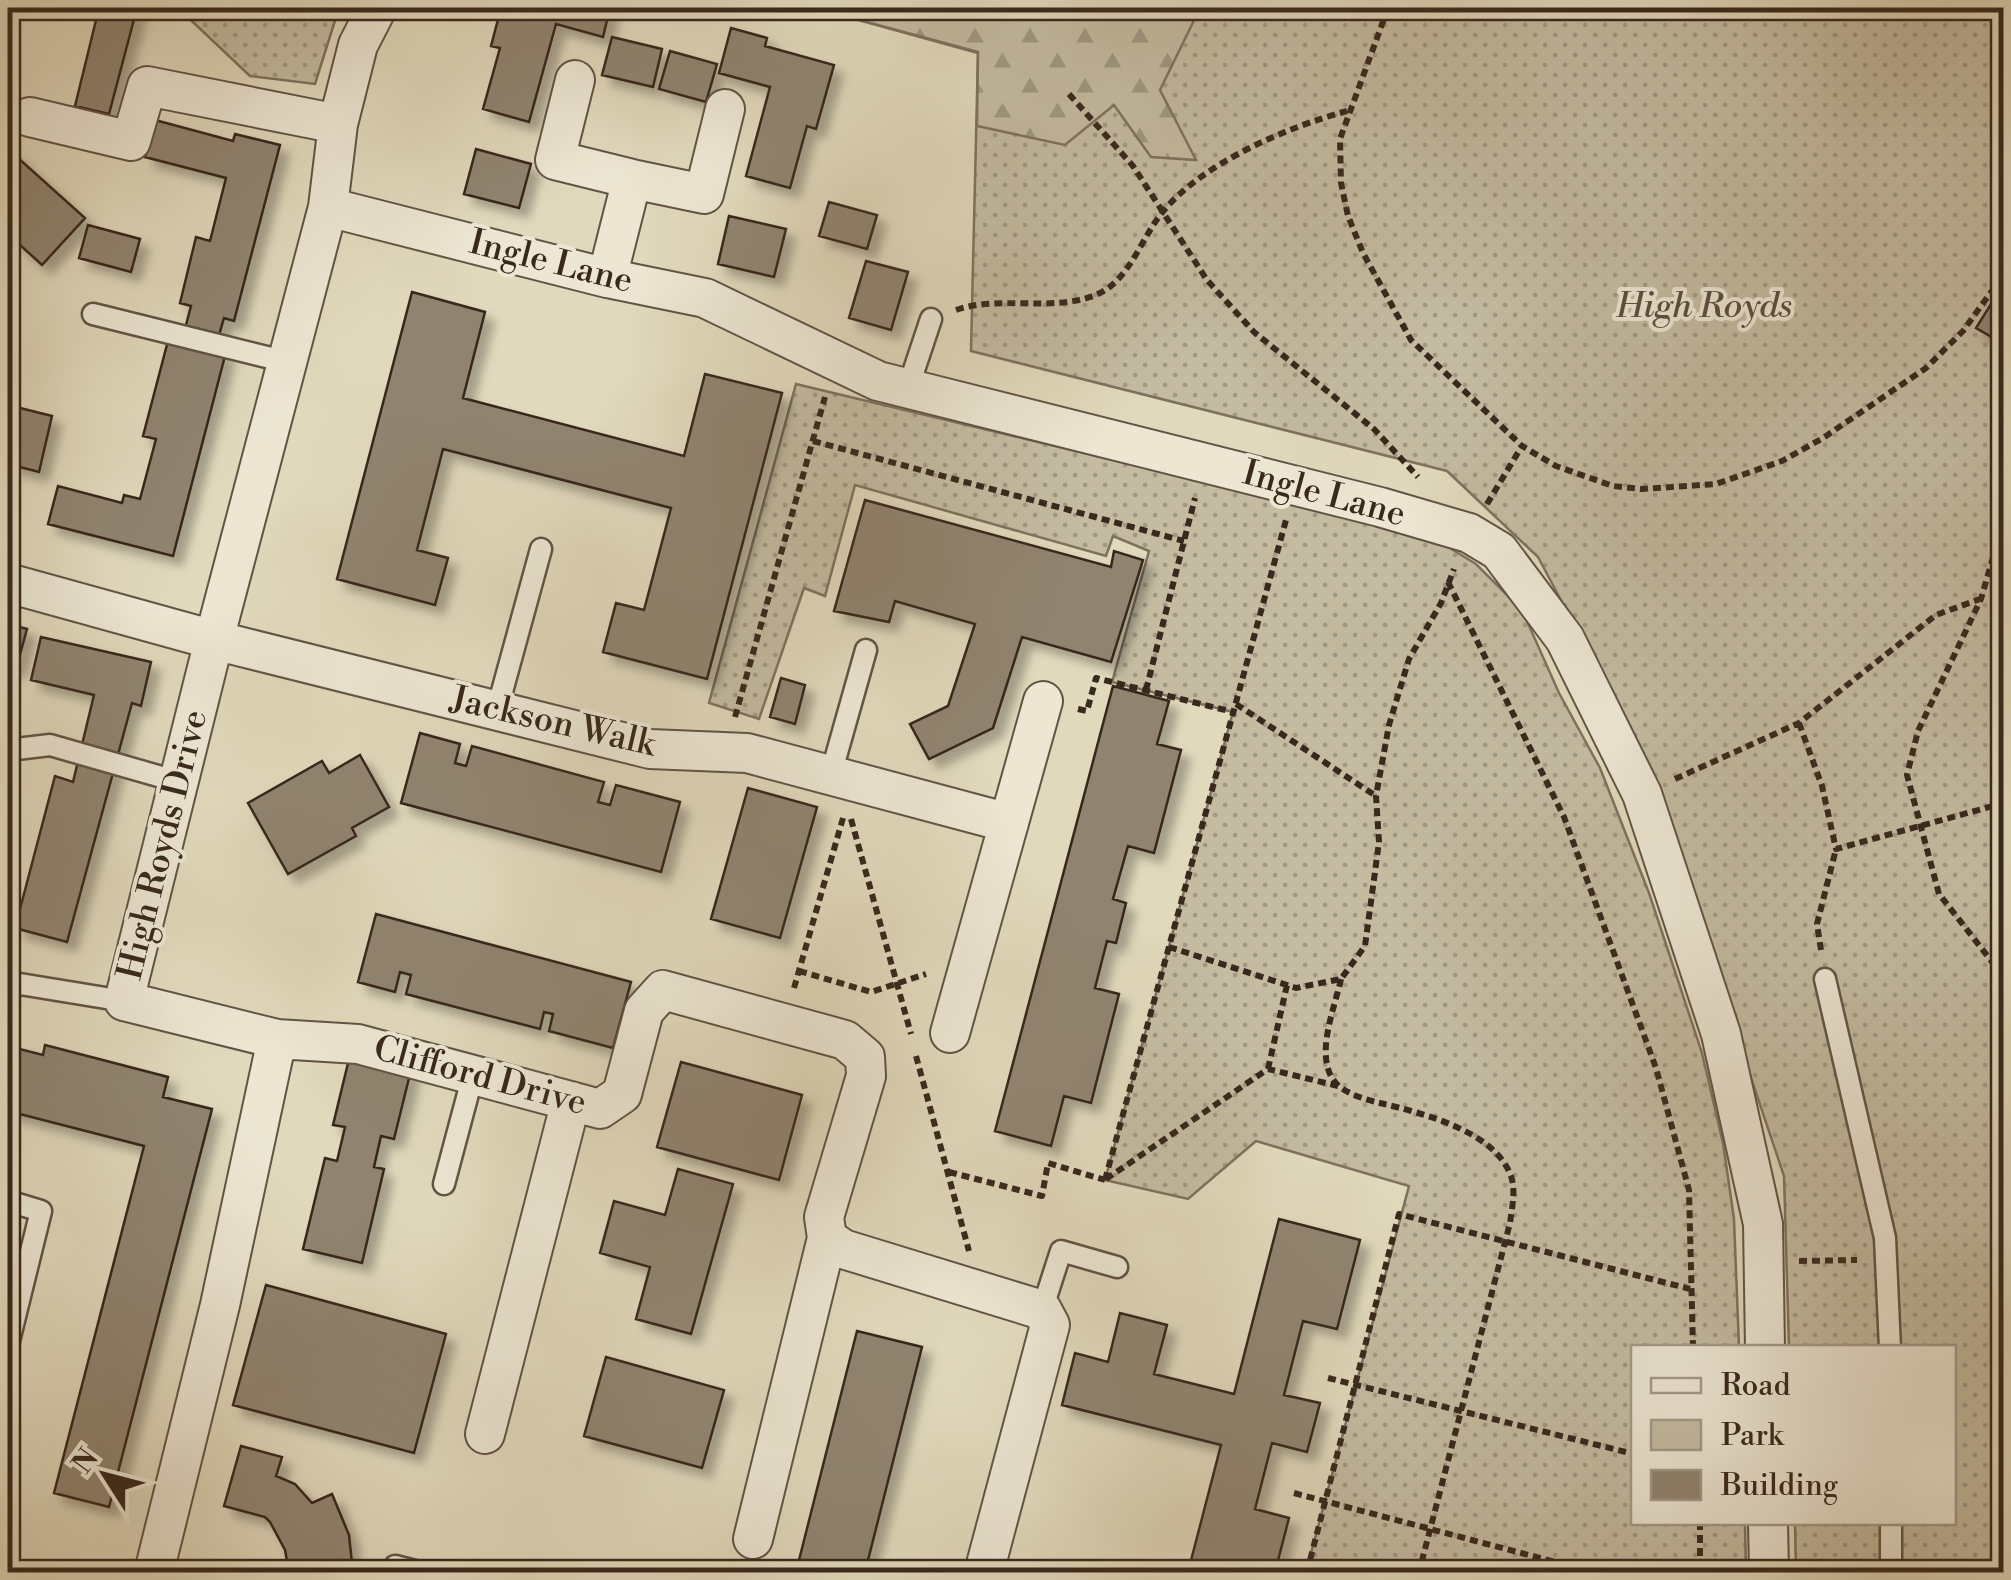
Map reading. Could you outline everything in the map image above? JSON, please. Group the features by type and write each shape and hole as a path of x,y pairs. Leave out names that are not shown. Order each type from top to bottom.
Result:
{"street":[{"name":"High Royds Drive","path":"277,1039 124,1001 328,207 338,124 358,45 377,8"},
{"path":"575,80 555,160 704,194 726,109"},
{"path":"30,117 132,141 146,86 338,124"},
{"path":"607,278 632,179"},
{"name":"Ingle Lane","path":"328,207 607,278 704,298 878,380 1469,533 1499,551 1565,639 1642,794 1725,1053 1762,1224 1765,1345"},
{"name":"Jackson Walk","path":"8,583 214,640 650,749 747,753 1009,823"},
{"path":"950,1034 1043,701"},
{"name":"Clifford Drive","path":"277,1039 358,1044 600,1109 622,1094 644,1011 663,990 845,1040 864,1057 866,1076 824,1218 827,1238"},
{"path":"154,1572 220,1305 277,1039"},
{"path":"484,1434 571,1101"},
{"path":"753,1538 827,1238 844,1248 1042,1310 1050,1326 984,1572"},
{"path":"1768,1525 1770,1572"}],"lane":[{"path":"93,314 288,362"},
{"path":"908,388 930,320"},
{"path":"496,710 540,549"},
{"path":"831,774 866,650"},
{"path":"8,750 50,745 179,782"},
{"path":"1825,979 1885,1238 1890,1345"},
{"path":"8,990 20,984 124,1001"},
{"path":"444,1184 473,1075"},
{"path":"8,1201 41,1211 8,1345"},
{"path":"1042,1310 1061,1251 1117,1268"},
{"path":"1891,1525 1892,1572"},
{"path":"393,1572 395,1566 419,1572"},
{"path":"514,1572 522,1572"}],"path":[{"path":"1388,8 1340,139 1341,183 1348,216 1410,340 1522,446 1556,466 1613,486 1642,490 1716,484 1782,461 1926,368 1963,331 2004,274"},
{"path":"1069,94 1123,154 1207,280 1254,332 1374,429 1422,481"},
{"path":"930,320 982,303 1059,302 1103,292 1119,277 1162,212 1195,183 1267,138 1348,111"},
{"path":"726,752 835,362"},
{"path":"813,442 1184,542"},
{"path":"1420,1572 1510,1223 1514,1192 1511,1175 1494,1153 1456,1126 1356,1097 1332,1079 1326,1051 1341,979 1365,946 1379,842 1376,796 1389,725 1409,659 1441,603 1469,533 1522,446"},
{"path":"1146,690 1204,463"},
{"path":"1106,1180 1296,486"},
{"path":"2004,519 1980,599 1918,731 1907,774 1939,894 2004,976"},
{"path":"1448,582 1564,817 1656,1068 1689,1190 1693,1345"},
{"path":"1642,794 1799,723 1936,615 1980,599"},
{"path":"1043,701 1087,712 1096,678 1234,708 1376,796"},
{"path":"1799,723 1822,786 1836,849 1817,924 1825,979"},
{"path":"784,1023 847,804 980,1290"},
{"path":"1836,849 2004,804"},
{"path":"1169,948 1296,988 1341,979"},
{"path":"799,971 871,992 928,974 964,983"},
{"path":"1106,1180 1268,1069 1288,985"},
{"path":"1268,1069 1345,1088"},
{"path":"948,1172 1042,1196 1048,1163 1106,1180"},
{"path":"1306,1572 1399,1214 1690,1289"},
{"path":"1794,1260 1820,1260"},
{"path":"1328,1378 1631,1453"},
{"path":"1294,1493 1592,1572"},
{"path":"1700,1525 1700,1572"}],"green space":[{"path":"178,8 339,8 315,84 250,76"},
{"name":"High Royds","path":"815,8 2003,8 2003,1572 1796,1572 1795,1525 1956,1525 1956,1345 1789,1345 1784,1176 1642,753 1538,557 1447,471 971,351 978,53"},
{"path":"815,8 1200,8 1160,90 1196,160 1151,157 1114,105 1065,145 977,126 978,52"},
{"path":"796,384 1430,536 1476,564 1522,610 1559,693 1600,768 1649,893 1702,1053 1723,1143 1734,1219 1739,1345 1631,1345 1631,1525 1745,1525 1746,1572 1306,1572 1409,1186 1256,1141 1188,1199 1105,1180 1233,712 1112,682 1149,551 1113,536 1106,556 855,485 825,596 804,588 759,719 709,703"}],"building":[{"path":"99,8 137,8 109,114 75,106"},
{"path":"501,8 610,8 603,37 556,24 529,122 483,109 500,48 491,46"},
{"path":"731,28 767,38 765,46 834,65 816,129 807,126 790,188 746,176 770,87 719,73"},
{"path":"612,37 662,49 653,87 602,75"},
{"path":"670,51 717,64 706,102 659,89"},
{"path":"155,120 233,141 235,134 280,145 234,321 224,318 215,349 226,352 173,556 48,524 58,486 122,503 124,495 140,499 156,439 143,436 169,337 182,340 191,306 180,303 196,237 210,241 226,178 145,157"},
{"path":"8,149 85,218 42,265 8,234"},
{"path":"476,149 531,164 519,208 464,194"},
{"path":"829,202 877,215 867,249 819,236"},
{"path":"729,216 786,229 774,277 718,264"},
{"path":"88,225 140,239 131,272 79,258"},
{"path":"866,261 908,272 891,330 849,318"},
{"path":"2004,283 2004,344 1976,328"},
{"path":"412,292 485,312 463,398 684,456 705,374 782,393 707,679 603,652 616,603 644,610 671,508 443,449 417,550 448,558 435,605 337,579"},
{"path":"8,405 52,416 39,472 8,464"},
{"path":"865,500 1111,567 1114,551 1143,560 1111,662 1022,637 993,728 929,759 910,724 948,706 975,624 895,601 889,622 834,611"},
{"path":"8,624 27,629 16,669 8,667"},
{"path":"41,637 151,662 141,706 132,703 67,942 15,928 55,776 73,782 94,695 31,680"},
{"path":"781,678 805,685 795,724 770,717"},
{"path":"1113,686 1169,701 1157,744 1181,750 1154,853 1128,846 1113,899 1126,903 1116,943 1107,941 1095,988 1119,994 1091,1103 1064,1096 1051,1146 995,1131"},
{"path":"420,733 460,744 455,763 466,766 472,746 604,782 598,802 610,805 616,785 680,802 661,872 401,803"},
{"path":"360,755 389,807 352,828 356,836 288,874 248,803 322,761 329,773"},
{"path":"748,788 817,807 780,938 711,919"},
{"path":"376,914 631,982 613,1048 549,1031 553,1014 544,1012 540,1029 406,994 411,975 400,972 395,992 358,982"},
{"path":"45,1045 168,1077 163,1097 212,1109 109,1507 54,1493 144,1146 8,1111 8,1046 43,1055"},
{"path":"350,1055 411,1070 394,1139 381,1136 374,1167 384,1169 362,1263 303,1249 325,1158 337,1161 345,1127 333,1125"},
{"path":"681,1062 802,1095 779,1180 657,1147"},
{"path":"678,1169 733,1184 691,1334 636,1319 650,1267 600,1253 614,1201 665,1215"},
{"path":"1279,1219 1360,1240 1337,1329 1303,1321 1284,1395 1320,1403 1307,1452 1272,1443 1255,1509 1289,1518 1275,1572 1188,1572 1221,1445 1062,1405 1075,1353 1108,1362 1120,1313 1167,1325 1154,1374 1234,1394"},
{"path":"266,1285 446,1334 414,1453 233,1405"},
{"path":"857,1331 922,1347 865,1572 796,1572"},
{"path":"606,1357 724,1390 702,1468 584,1436"},
{"path":"241,1446 282,1457 276,1476 295,1484 312,1503 332,1494 349,1535 353,1572 289,1572 285,1550 270,1522 265,1517 224,1506"}]}
